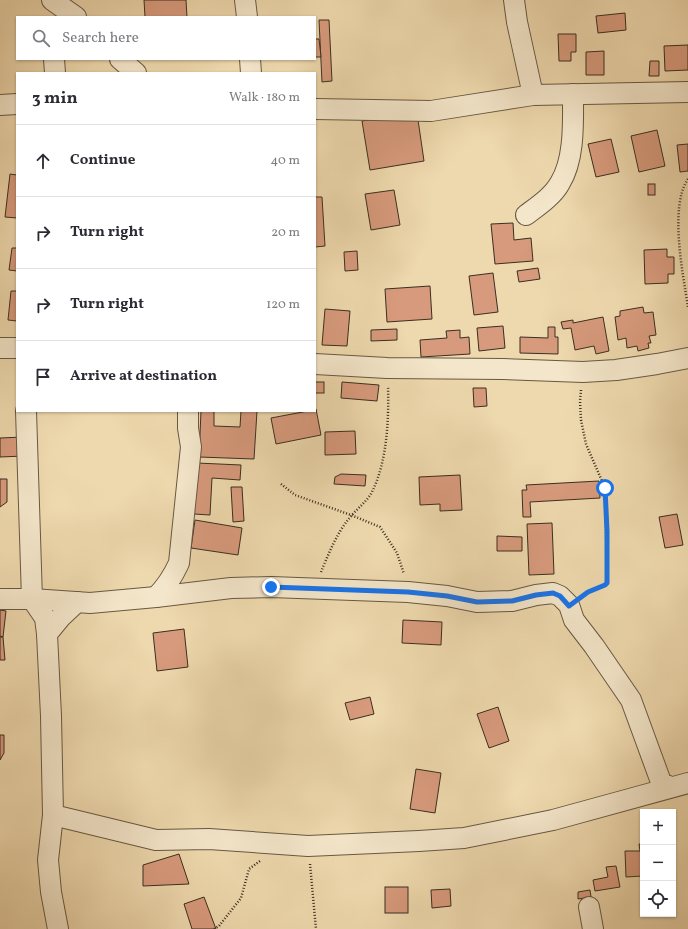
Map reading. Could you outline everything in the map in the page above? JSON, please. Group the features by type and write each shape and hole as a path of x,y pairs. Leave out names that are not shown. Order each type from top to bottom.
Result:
{"street":[{"path":"52,0 52,16"},
{"path":"52,0 75,16"},
{"path":"245,0 247,16"},
{"path":"514,0 517,22 533,95"},
{"path":"54,60 55,72"},
{"path":"121,60 135,72"},
{"path":"250,60 252,72"},
{"path":"316,108 431,111 533,95 688,92"},
{"path":"526,215 542,203 560,184 568,168 572,136 573,94"},
{"path":"0,106 16,104"},
{"path":"0,348 16,348"},
{"path":"316,364 387,368 503,369 583,372 616,370 688,358"},
{"path":"26,412 32,599 45,618 47,634 54,815 48,860 58,929"},
{"path":"156,597 173,577 180,563 191,447 188,412"},
{"path":"0,599 32,599 90,603 231,588 293,587 408,592 447,596 477,602 512,601 536,595 553,593 560,596 569,606 574,620 594,646 631,700 662,782 679,785"},
{"path":"47,634 61,617 77,602"},
{"path":"54,815 156,840 209,839 308,846 419,841 464,838 553,820 648,795 679,785"},
{"path":"589,907 593,929"}],"path":[{"path":"688,179 681,192 678,221 680,251 688,307"},
{"path":"314,589 346,521 361,507 372,492 380,472 386,433 388,402 387,368"},
{"path":"569,606 588,592 605,585 608,581 605,488 586,444 581,420 580,401 583,372"},
{"path":"281,484 294,495 380,527 402,566 408,592"},
{"path":"308,846 316,929"},
{"path":"214,929 241,898 249,869 262,860"}],"building":[{"path":"144,0 186,0 187,16 145,16"},
{"path":"625,13 626,30 598,33 596,16"},
{"path":"319,20 329,20 332,81 322,82"},
{"path":"558,34 576,34 576,52 571,52 571,61 559,61"},
{"path":"316,39 319,39 321,57 316,57"},
{"path":"688,45 688,70 665,71 664,46"},
{"path":"604,51 604,75 586,75 586,52"},
{"path":"650,61 659,61 659,76 649,76"},
{"path":"417,113 424,161 370,170 362,121"},
{"path":"657,130 665,166 639,172 631,136"},
{"path":"611,139 619,172 596,177 588,144"},
{"path":"688,144 688,171 680,172 677,145"},
{"path":"10,174 16,175 16,218 5,217"},
{"path":"648,184 655,184 655,195 648,195"},
{"path":"394,190 400,225 371,230 365,194"},
{"path":"316,197 322,197 325,246 316,247"},
{"path":"513,223 514,240 531,238 533,261 495,264 491,224"},
{"path":"12,248 16,248 16,271 9,270"},
{"path":"667,249 667,257 674,257 674,274 668,274 668,283 645,284 644,250"},
{"path":"357,251 358,270 345,271 344,252"},
{"path":"538,268 540,279 519,282 517,271"},
{"path":"493,273 498,312 474,315 469,276"},
{"path":"430,286 432,319 387,322 385,289"},
{"path":"11,291 16,291 16,321 8,320"},
{"path":"643,307 644,313 653,312 656,335 649,336 651,343 648,343 649,348 638,351 637,346 627,348 626,338 618,340 615,317 620,316 620,311"},
{"path":"325,309 350,311 347,346 322,345"},
{"path":"603,317 609,351 596,354 594,346 575,350 571,328 563,329 561,322 573,320 573,323"},
{"path":"503,326 505,348 479,351 477,328"},
{"path":"548,327 555,327 555,337 558,337 558,354 520,353 520,337 548,338"},
{"path":"397,329 397,340 371,341 371,330"},
{"path":"460,330 460,338 469,337 470,354 421,357 420,340 447,338 446,331"},
{"path":"316,382 324,382 324,393 316,393"},
{"path":"342,382 379,385 377,401 341,398"},
{"path":"473,388 486,388 487,406 474,407"},
{"path":"316,409 321,435 276,444 271,418 303,412 316,412"},
{"path":"201,412 214,412 214,426 240,427 241,412 257,412 254,459 199,457"},
{"path":"355,431 356,454 325,455 325,432"},
{"path":"23,437 24,456 0,457 0,438"},
{"path":"197,463 241,465 240,480 212,478 210,515 194,514"},
{"path":"341,474 366,475 365,486 334,484 335,477"},
{"path":"460,475 462,510 440,511 440,504 420,505 419,477"},
{"path":"0,479 7,479 7,502 0,507"},
{"path":"599,481 600,498 530,502 531,517 523,517 522,490 527,490 526,485"},
{"path":"231,487 242,487 244,521 233,522"},
{"path":"677,514 683,545 665,548 659,517"},
{"path":"195,520 242,528 238,555 191,548"},
{"path":"552,523 554,574 529,575 527,524"},
{"path":"497,536 522,537 522,551 497,551"},
{"path":"0,610 6,611 3,637 0,636"},
{"path":"403,620 442,622 441,645 402,643"},
{"path":"184,629 188,667 157,671 153,633"},
{"path":"0,637 3,637 5,660 0,660"},
{"path":"370,697 374,714 350,720 345,703"},
{"path":"498,707 509,741 489,748 477,714"},
{"path":"0,735 4,735 4,753 0,760"},
{"path":"416,769 441,773 435,813 410,809"},
{"path":"625,851 640,851 640,876 626,877"},
{"path":"179,854 189,884 143,886 143,865"},
{"path":"616,866 620,887 595,891 593,880 608,877 606,867"},
{"path":"385,887 408,887 408,913 385,913"},
{"path":"450,889 451,906 432,908 431,890"},
{"path":"590,890 591,897 578,899 578,892"},
{"path":"204,897 216,929 192,929 184,904"}],"route":[{"path":"271,587 408,592 447,596 477,602 512,601 536,595 553,593 560,596 569,606 588,592 605,585 608,581 605,488"}]}
